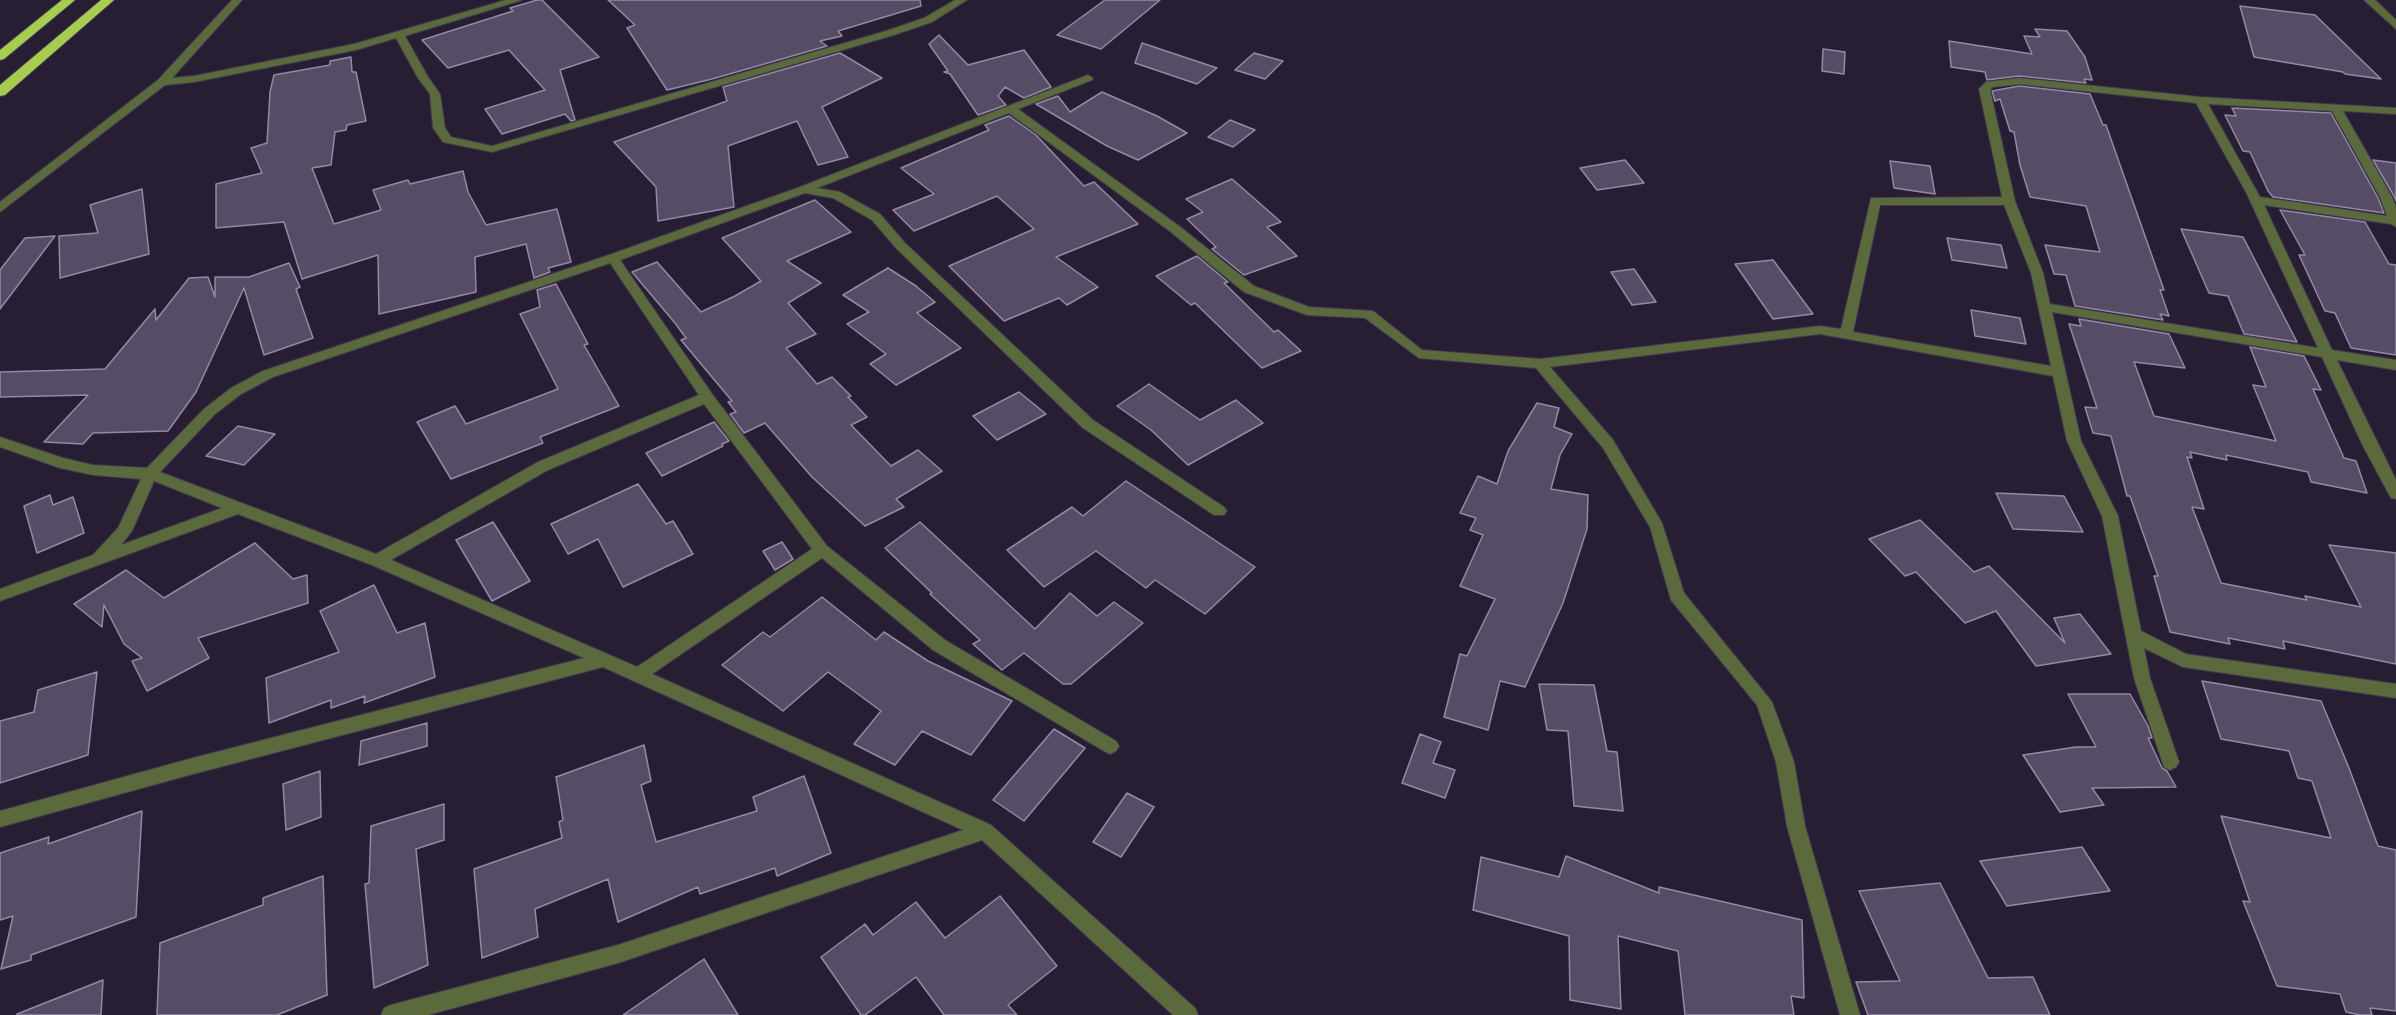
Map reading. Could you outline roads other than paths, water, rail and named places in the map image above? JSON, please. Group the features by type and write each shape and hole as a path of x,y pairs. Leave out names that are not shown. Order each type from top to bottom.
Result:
{"highway":[{"path":"0,56 69,0"},
{"path":"0,92 108,0"}],"street":[{"path":"0,208 162,82 237,0"},
{"path":"162,82 356,47 517,0"},
{"path":"399,34 423,78 435,94 439,128 447,140 492,149 890,33 928,20 962,0"},
{"path":"2369,0 2396,26"},
{"path":"99,558 124,531 150,474 209,412 236,390 268,374 613,258 804,189 1088,78"},
{"path":"2170,762 2142,678 2110,516 2074,441 2037,273 2009,201 1984,89 1990,84 2019,81 2200,100 2396,111"},
{"path":"2200,100 2255,200 2369,444 2396,494"},
{"path":"2335,107 2386,197 2396,222"},
{"path":"1009,108 1175,229 1249,289 1307,311 1368,314 1419,354 1540,364 1820,330 2058,372"},
{"path":"804,189 836,195 876,217 901,246 1088,424 1219,511"},
{"path":"2255,200 2396,222"},
{"path":"1846,335 1875,201 2009,201"},
{"path":"613,258 706,397 822,550 939,645 1110,746"},
{"path":"2045,307 2396,365"},
{"path":"1540,364 1608,444 1619,462 1657,527 1677,596 1764,702 1785,762 1796,826 1850,1015"},
{"path":"377,561 543,466 706,397"},
{"path":"0,442 60,463 93,470 150,474 377,561 985,831 1188,1015"},
{"path":"0,595 240,507"},
{"path":"638,675 822,550"},
{"path":"2134,634 2183,660 2396,691"},
{"path":"0,819 193,766 604,660"},
{"path":"390,1015 618,954 985,831"}]}
